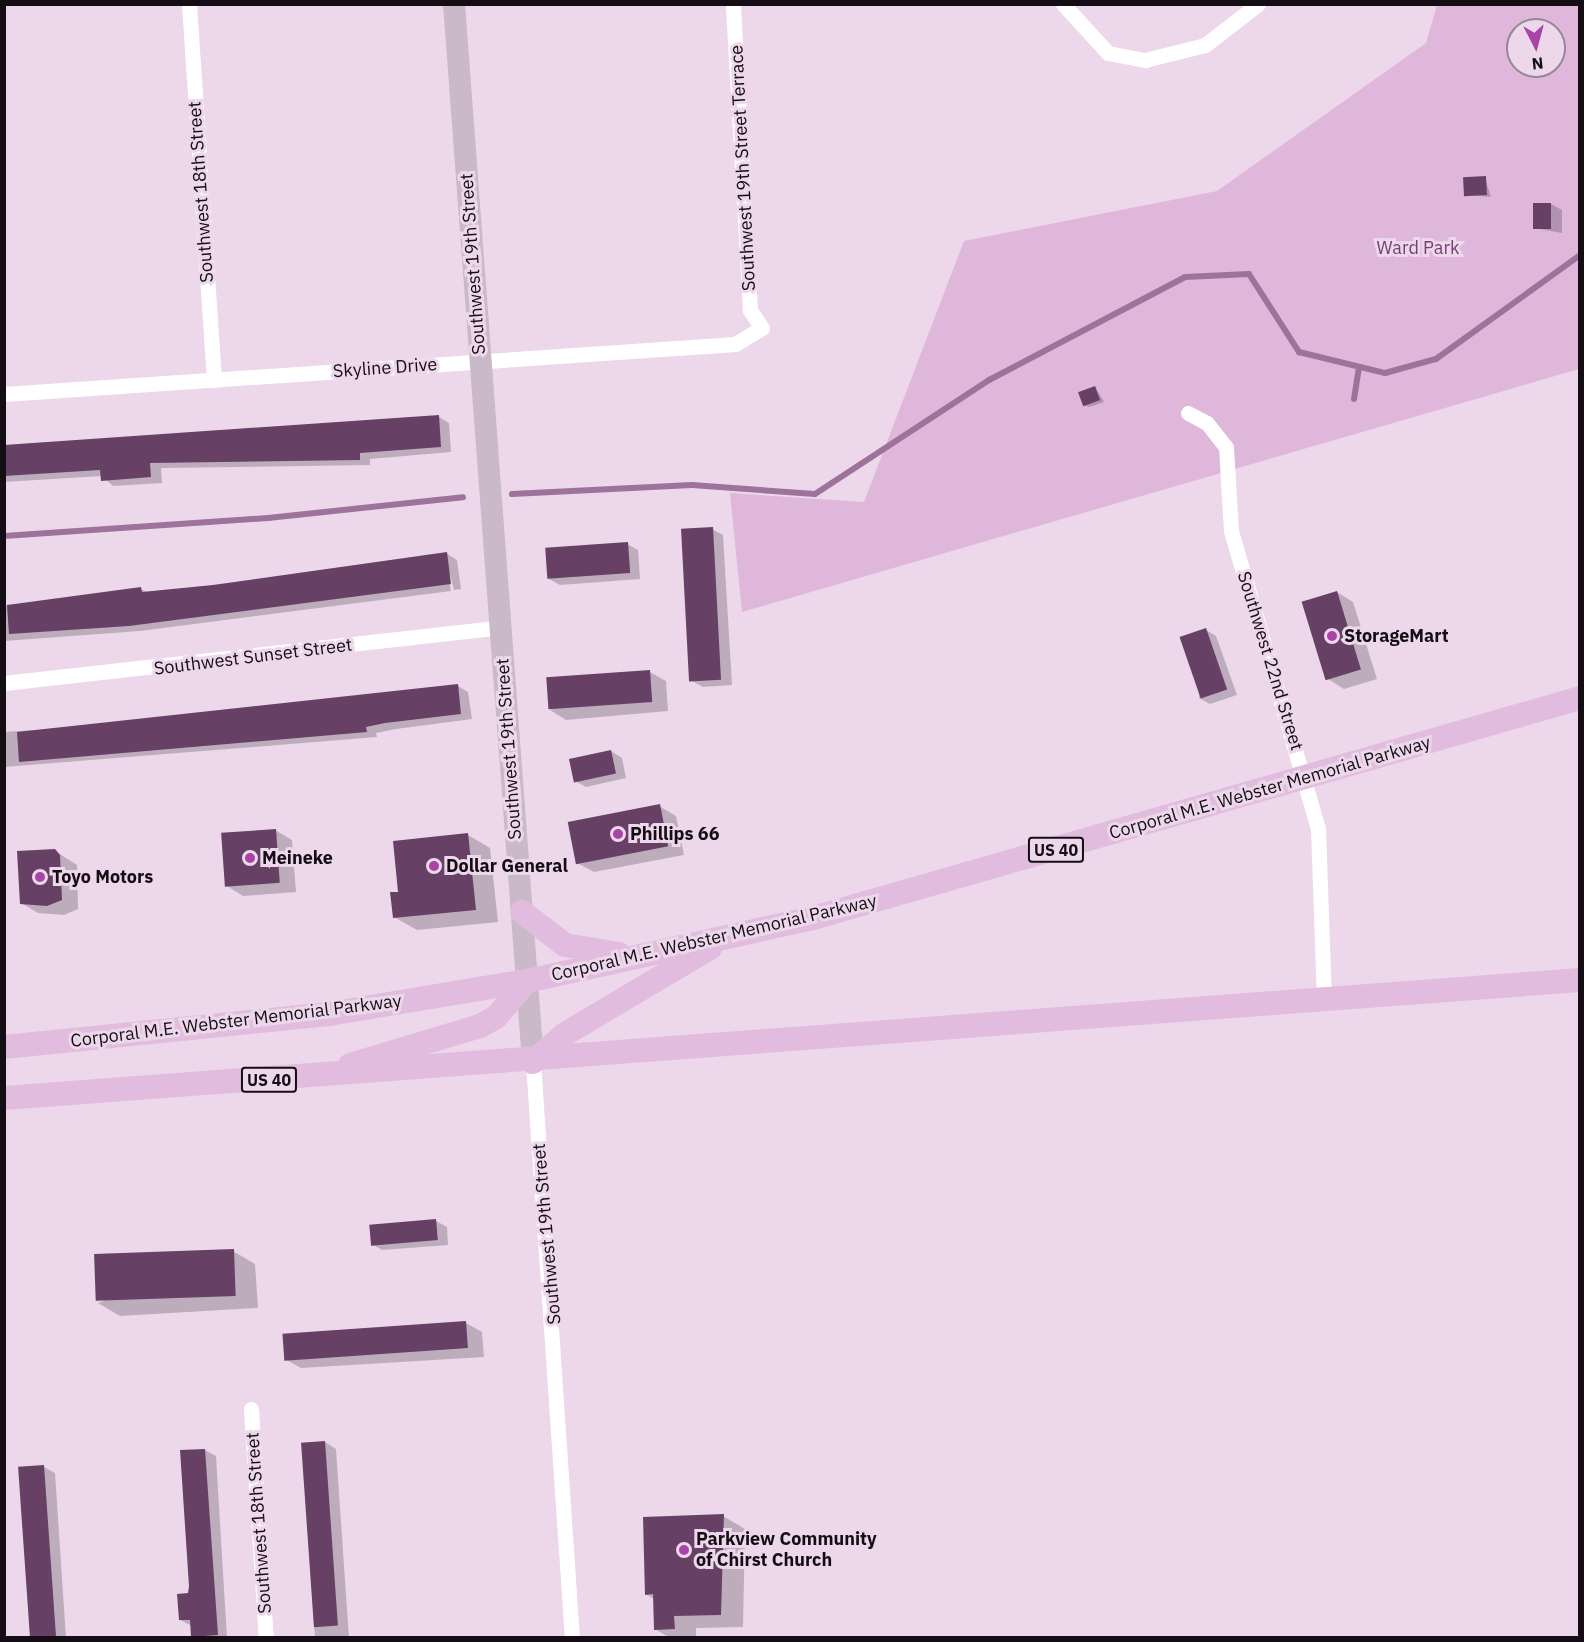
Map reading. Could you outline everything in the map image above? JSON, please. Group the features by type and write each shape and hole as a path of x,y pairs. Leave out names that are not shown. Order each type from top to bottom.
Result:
{"main road":[{"name":"Corporal M.E. Webster Memorial Parkway","path":"4,1047 329,1014 527,981 731,937 813,918 1305,779 1580,698"},
{"path":"522,912 565,945 595,954 651,954"},
{"path":"533,1062 565,1034 731,937"},
{"name":"US 40","path":"4,1098 533,1062 1324,998 1580,980"},
{"path":"313,1077 480,1026 505,1009 527,981"}],"street":[{"name":"Southwest 18th Street","path":"189,4 214,380"},
{"name":"Southwest 19th Street","path":"454,4 533,1062 572,1638"},
{"name":"Southwest 19th Street Terrace","path":"733,4 750,310 762,328"},
{"path":"1063,4 1108,53 1145,60 1205,45 1258,4"},
{"name":"Skyline Drive","path":"4,394 735,344 762,328"},
{"name":"Southwest 22nd Street","path":"1188,413 1207,423 1226,447 1231,531 1305,779 1322,871 1324,998"},
{"name":"Southwest Sunset Street","path":"4,683 500,627"},
{"name":"Southwest 18th Street","path":"251,1409 266,1638"}],"green space":[{"name":"Ward Park","path":"1437,5 1579,5 1579,369 742,612 730,493 864,502 964,241 1217,191 1426,43"}],"building":[{"path":"1486,176 1487,195 1464,196 1463,177"},
{"path":"1533,203 1551,203 1551,229 1533,229"},
{"path":"1095,386 1100,400 1083,406 1078,392"},
{"path":"439,415 441,447 360,453 360,460 150,463 151,477 101,481 100,470 4,476 4,445"},
{"path":"713,527 721,680 689,681 681,529"},
{"path":"628,542 630,573 547,579 545,548"},
{"path":"447,552 451,584 129,626 9,634 7,605 141,587 142,592 213,585"},
{"name":"StorageMart","path":"1337,591 1361,669 1326,680 1302,602"},
{"path":"1206,628 1227,689 1201,699 1180,637"},
{"path":"650,670 652,702 548,709 546,677"},
{"path":"458,684 461,714 385,723 366,727 367,732 19,762 17,732"},
{"path":"611,750 616,773 574,782 569,759"},
{"name":"Phillips 66","path":"660,804 668,846 576,864 568,822"},
{"name":"Meineke","path":"276,829 280,883 225,887 221,833"},
{"name":"Dollar General","path":"468,833 476,910 393,918 390,892 398,892 393,841"},
{"name":"Toyo Motors","path":"55,849 60,855 62,900 47,906 20,904 17,851"},
{"path":"436,1219 438,1240 371,1246 369,1225"},
{"path":"234,1249 236,1296 96,1301 94,1254"},
{"path":"466,1321 468,1348 284,1361 282,1334"},
{"path":"325,1441 338,1626 314,1627 301,1443"},
{"path":"205,1449 218,1635 191,1637 190,1620 179,1620 177,1594 188,1593 189,1586 180,1450"},
{"path":"44,1465 56,1638 30,1638 18,1467"},
{"name":"Parkview Community of Chirst Church","path":"724,1514 721,1615 674,1616 675,1629 654,1630 653,1594 645,1595 643,1517"}],"waterway":[{"path":"512,494 692,485 815,494 989,380 1185,277 1249,274 1299,352 1385,373 1436,359 1580,255"},
{"path":"1354,399 1359,367"},
{"path":"4,536 268,518 463,497"}],"place":[{"name":"StorageMart","path":"1332,636"},
{"name":"Phillips 66","path":"618,834"},
{"name":"Meineke","path":"250,858"},
{"name":"Dollar General","path":"434,866"},
{"name":"Toyo Motors","path":"40,877"},
{"name":"Parkview Community of Chirst Church","path":"684,1550"}]}
